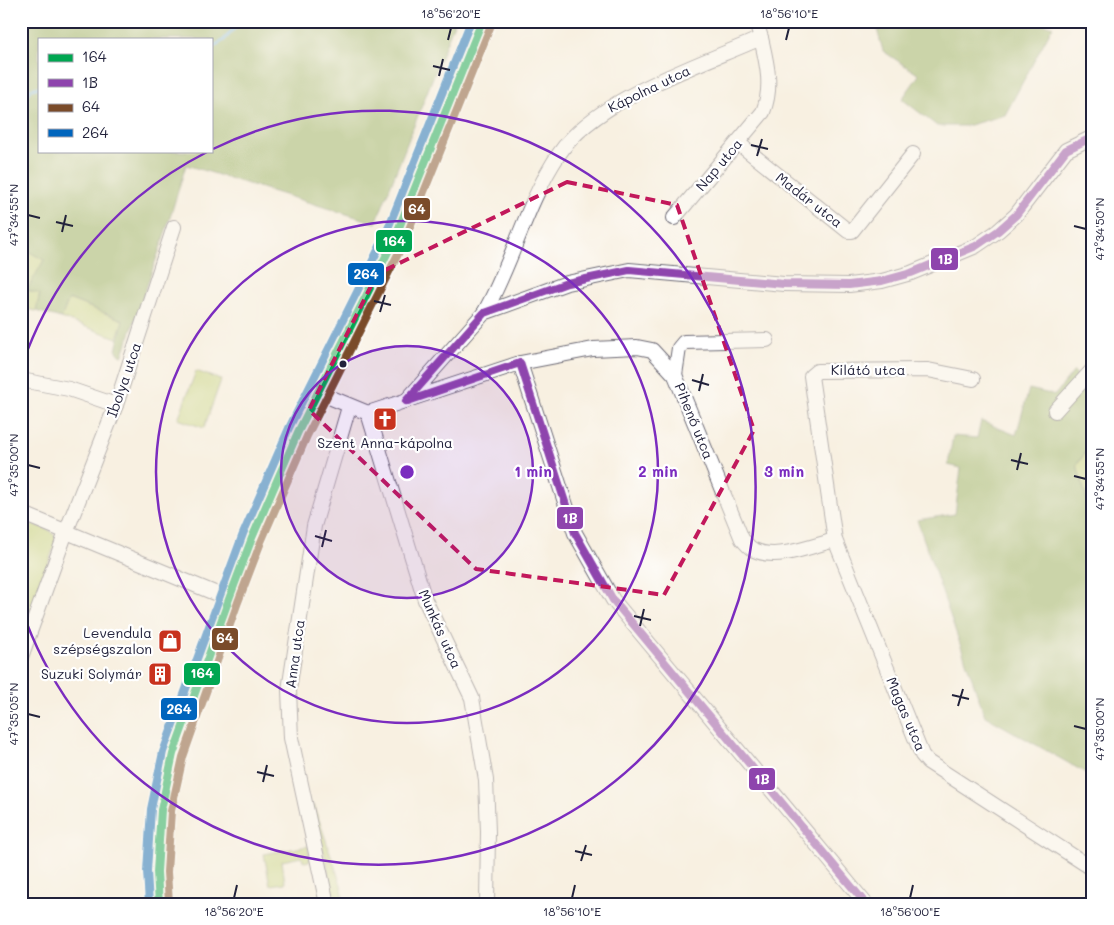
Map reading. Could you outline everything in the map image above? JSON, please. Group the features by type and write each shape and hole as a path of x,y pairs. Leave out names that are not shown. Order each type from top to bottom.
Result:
{"main road":[{"path":"158,904 157,872 161,810 173,754 229,599 270,494 318,392 394,240 438,135 482,21"}],"street":[{"path":"756,21 762,38"},
{"name":"Nap utca","path":"674,218 763,112 769,92 768,70 762,38"},
{"name":"Kápolna utca","path":"484,313 534,202 558,156 584,124 612,105 762,38"},
{"path":"406,401 484,313 567,283 629,270 784,284 849,285 882,281 911,273 976,246 998,231 1016,215 1066,150 1093,137"},
{"name":"Madár utca","path":"738,143 848,230 852,230 913,154"},
{"name":"Ibolya utca","path":"21,656 66,532 116,405 174,226"},
{"path":"675,375 679,348 684,342 767,340"},
{"name":"Pihenő utca","path":"368,413 520,363 593,349 641,348 656,352 675,375 742,539 752,549 763,553 790,552 835,540"},
{"path":"520,363 576,532 613,600 866,904"},
{"path":"1055,411 1093,369"},
{"name":"Kilátó utca","path":"835,540 811,376 816,371 928,370 973,379"},
{"path":"21,380 69,389 116,405"},
{"path":"318,392 349,407 368,413"},
{"name":"Anna utca","path":"327,904 291,738 288,690 314,526 349,407"},
{"name":"Munkás utca","path":"368,413 425,600 472,698 486,780 488,832 487,904"},
{"path":"21,513 229,599"},
{"name":"Magas utca","path":"835,540 922,755 928,762 1093,868"}],"highlighted area":[{"path":"567,182 677,205 754,430 664,595 476,569 309,410 377,274"}],"green space":[{"path":"21,21 455,21 376,223 186,165 164,237 122,357 116,350 123,320 69,299 61,318 36,311 40,294 27,290 44,260 21,247"},
{"path":"905,21 1030,21 956,26"},
{"path":"905,21 956,26 1030,22 1053,26 1005,115 966,126 937,126 902,99 919,75 883,51 875,22"},
{"path":"21,247 44,260 28,290 40,293 36,311 21,308"},
{"path":"68,299 123,320 117,338 61,318"},
{"path":"196,371 221,380 204,428 178,419"},
{"path":"1074,371 1093,396 1093,441 1077,465 1088,504 1093,504 1093,572 1091,575 1093,577 1093,777 985,716 917,520 955,514 961,468 948,465 953,436 977,438 981,421 1016,435 1029,389 1055,395"},
{"path":"1093,441 1093,504 1088,504 1077,465"},
{"path":"21,520 51,531 57,539 21,639"},
{"path":"314,805 341,885 343,894 339,904 334,904 331,896 327,864 312,807"},
{"path":"308,846 310,861 304,862 301,857 282,861 285,883 270,885 264,854"}],"waterway":[{"path":"212,47 224,40 241,21"},
{"path":"21,101 31,89 38,87"}],"transit line":[{"name":"264","path":"149,904 147,871 151,809 163,752 243,534 289,428 385,236 471,21"},
{"name":"164","path":"159,904 157,872 161,810 173,754 229,599 252,538 298,432 394,240 482,21"},
{"name":"64","path":"169,903 167,872 171,811 183,757 238,602 261,542 307,436 403,244 491,25"},
{"name":"1B","path":"406,401 484,313 567,283 629,270 784,284 849,285 882,281 911,273 976,246 998,231 1016,215 1066,150 1093,137"},
{"name":"1B","path":"520,363 575,533 613,600 866,904"},
{"name":"1B","path":"408,401 520,363"}],"place":[{"name":"Szent Anna-kápolna","path":"385,419"},
{"name":"Levendula szépségszalon","path":"170,641"},
{"name":"Suzuki Solymár","path":"160,674"}]}
